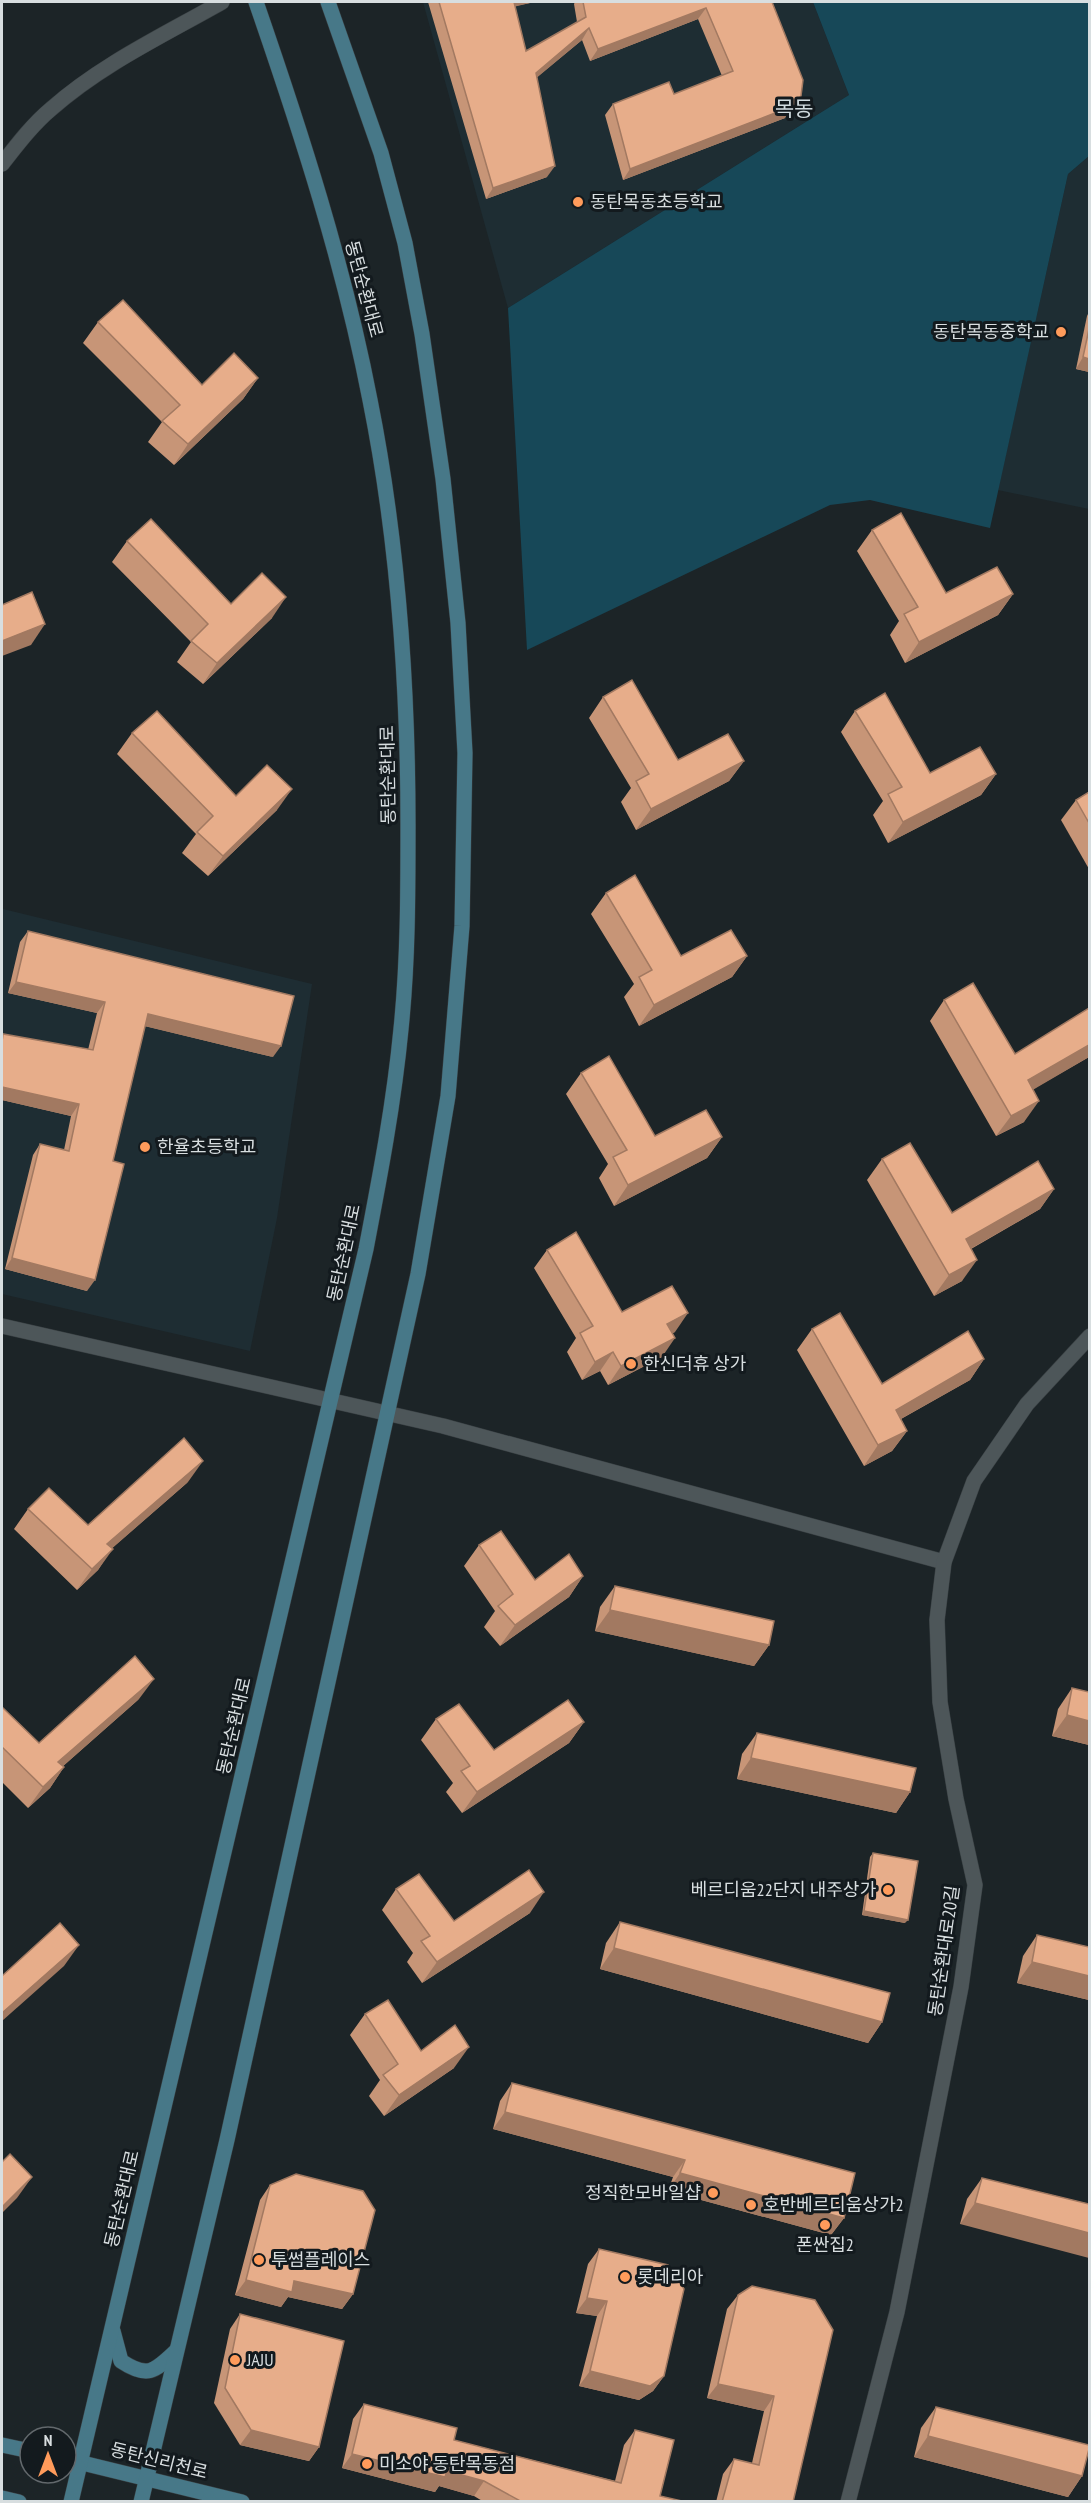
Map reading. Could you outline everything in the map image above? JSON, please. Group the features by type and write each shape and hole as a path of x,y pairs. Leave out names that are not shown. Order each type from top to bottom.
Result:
{"main road":[{"name":"동탄순환대로","path":"78,2444 112,2328 366,1249 382,1169 401,1027 407,949 408,743 404,648 371,401 355,330 291,103 256,2"},
{"path":"141,2502 227,2140 418,1274 448,1096 462,926 465,753 457,612 443,479 422,334 405,243 381,153 328,2"},
{"path":"112,2328 121,2361 136,2372 154,2371 176,2351"},
{"path":"2,2445 18,2448"},
{"name":"동탄신리천로","path":"78,2462 242,2502"},
{"name":"동탄순환대로","path":"71,2502 72,2485"},
{"path":"2,2498 19,2502"}],"street":[{"path":"2,164 25,134 50,109 103,69 222,2"},
{"path":"2,1326 386,1413 944,1562"},
{"name":"동탄순환대로20길","path":"848,2502 897,2312 961,1987 975,1885 956,1799 939,1702 937,1620 944,1562 974,1481 1027,1404 1089,1336"}],"shaded area":[{"name":"동탄목동초등학교","path":"423,2 813,2 849,95 508,308"},
{"path":"813,2 1089,2 1089,156 1068,174 990,528 870,500 830,505 527,650 508,308 849,95"},
{"name":"동탄목동중학교","path":"1089,156 1089,509 998,490 1068,174"},
{"name":"한율초등학교","path":"3,909 312,984 277,1218 250,1351 2,1294"}],"building":[{"path":"439,2 514,2 526,51 586,17 583,2 772,2 803,80 801,96 793,106 630,169 613,104 669,82 674,94 733,71 706,8 598,49 589,28 536,73 555,166 493,188"},
{"path":"123,300 202,385 234,353 258,378 188,444 162,421 180,405 98,322"},
{"path":"1089,329 1089,359 1083,357"},
{"path":"901,513 946,593 997,567 1013,594 919,642 904,614 918,607 872,530"},
{"path":"151,519 231,604 262,573 286,597 217,663 191,641 208,624 127,541"},
{"path":"32,592 45,624 2,641 2,605"},
{"path":"632,680 678,760 728,734 744,761 651,809 636,781 649,774 603,697"},
{"path":"885,693 930,773 980,747 996,774 903,822 888,794 902,787 855,711"},
{"path":"157,711 236,796 267,765 292,789 223,856 197,832 213,816 132,733"},
{"path":"1089,792 1089,823 1076,800"},
{"path":"635,875 681,956 731,930 747,956 654,1005 639,977 652,970 606,893"},
{"path":"28,931 294,996 281,1046 148,1014 113,1161 124,1164 95,1280 12,1258 40,1144 69,1151 79,1104 2,1087 3,1034 93,1050 105,1002 16,982"},
{"path":"973,983 1015,1054 1089,1008 1089,1045 1028,1080 1039,1101 1011,1116 944,1000"},
{"path":"609,1056 655,1136 706,1110 722,1137 628,1185 613,1157 627,1150 581,1073"},
{"path":"910,1143 952,1213 1038,1161 1054,1189 966,1239 977,1260 949,1275 882,1159"},
{"path":"576,1232 622,1312 672,1286 688,1313 667,1324 675,1338 621,1366 613,1352 595,1362 580,1333 593,1326 547,1250"},
{"path":"840,1313 882,1384 968,1331 984,1359 896,1410 907,1431 878,1445 812,1329"},
{"path":"184,1438 203,1461 107,1544 113,1549 92,1569 28,1509 49,1488 88,1525"},
{"path":"501,1531 535,1580 569,1554 583,1576 515,1625 498,1606 513,1594 479,1545"},
{"path":"615,1586 774,1621 769,1645 610,1610"},
{"path":"135,1656 154,1679 58,1762 64,1767 43,1787 2,1747 2,1707 39,1743"},
{"path":"1072,1688 1089,1692 1089,1721 1067,1715"},
{"path":"568,1700 584,1722 477,1792 461,1771 470,1766 436,1719 459,1704 494,1750"},
{"path":"757,1733 916,1768 910,1792 751,1758"},
{"name":"베르디움22단지 내주상가","path":"873,1853 918,1861 908,1920 864,1911"},
{"path":"529,1870 544,1892 437,1962 421,1941 430,1936 396,1889 419,1874 454,1921"},
{"path":"620,1922 890,1993 882,2022 614,1948"},
{"path":"60,1923 79,1945 2,2013 2,1976"},
{"path":"1037,1935 1089,1947 1089,1976 1032,1962"},
{"path":"388,2000 421,2051 455,2025 469,2047 399,2095 383,2075 398,2064 365,2014"},
{"path":"512,2083 855,2173 844,2218 680,2173 685,2160 505,2112"},
{"path":"10,2154 32,2177 2,2207 2,2162"},
{"path":"296,2174 363,2191 375,2210 353,2294 294,2281 292,2292 246,2280 270,2185"},
{"path":"982,2178 1089,2204 1089,2233 975,2203"},
{"path":"599,2249 668,2265 684,2289 664,2376 650,2386 590,2371 607,2301 587,2298"},
{"path":"752,2286 815,2300 833,2330 793,2502 722,2502 734,2459 759,2465 774,2396 718,2384 738,2295"},
{"path":"240,2314 344,2341 319,2447 251,2430 225,2388"},
{"path":"364,2404 457,2428 454,2440 621,2483 635,2430 674,2440 660,2496 686,2502 522,2502 484,2481 447,2471 445,2477 352,2454"},
{"path":"936,2407 1089,2445 1082,2476 928,2436"}],"place":[{"name":"동탄목동초등학교","path":"578,202"},
{"name":"동탄목동중학교","path":"1061,332"},
{"name":"한율초등학교","path":"145,1147"},
{"name":"한신더휴 상가","path":"631,1364"},
{"name":"베르디움22단지 내주상가","path":"888,1890"},
{"name":"정직한모바일샵","path":"713,2193"},
{"name":"호반베르디움상가2","path":"751,2205"},
{"name":"폰싼집2","path":"825,2225"},
{"name":"투썸플레이스","path":"259,2260"},
{"name":"롯데리아","path":"625,2277"},
{"name":"JAJU","path":"235,2360"},
{"name":"미소야 동탄목동점","path":"367,2464"}],"district":[{"name":"목동","path":"794,109"}]}
